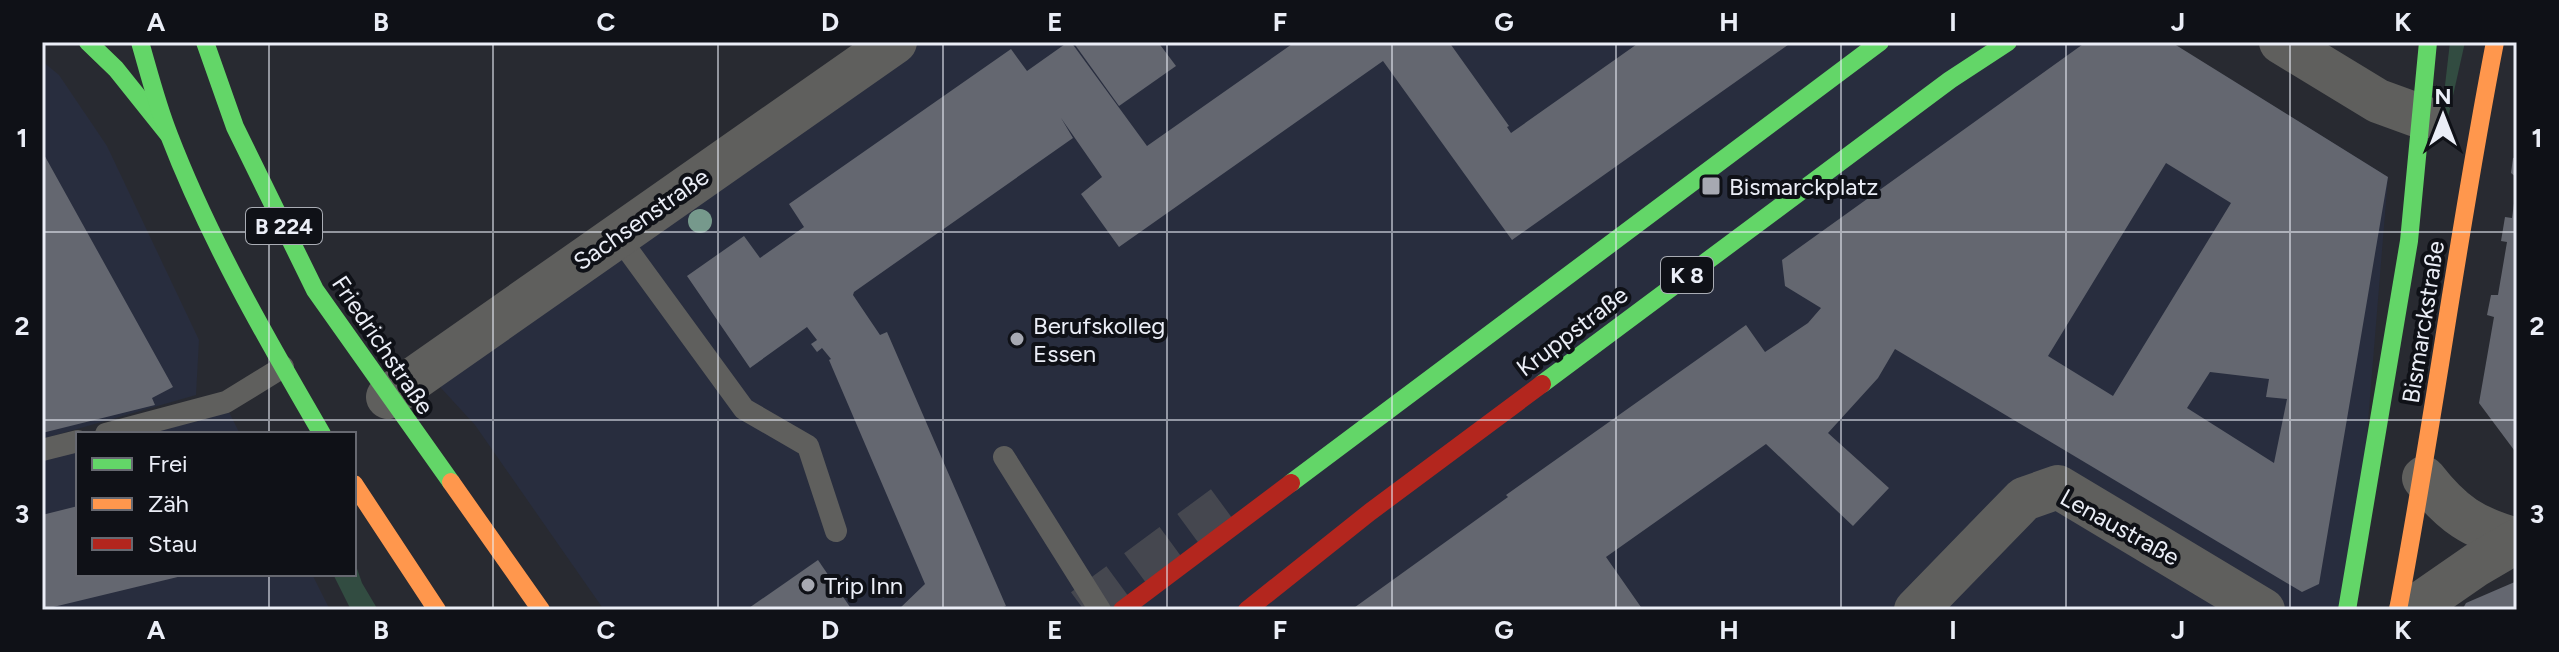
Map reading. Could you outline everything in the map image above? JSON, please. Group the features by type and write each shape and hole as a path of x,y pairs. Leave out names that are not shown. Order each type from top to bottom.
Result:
{"main road":[{"path":"88,42 116,69 168,134"},
{"name":"B 224","path":"140,42 168,134 210,229 321,432"},
{"name":"Friedrichstraße","path":"205,42 235,127 315,290 541,610"},
{"name":"Kruppstraße","path":"1122,610 1880,42"},
{"name":"Kruppstraße","path":"1247,610 1370,512 1950,80 2008,42"},
{"name":"Bismarckstraße","path":"2347,610 2409,241 2428,42"},
{"name":"Bismarckstraße","path":"2398,610 2424,478 2473,149 2495,42"},
{"path":"356,487 437,610"}],"street":[{"name":"Sachsenstraße","path":"388,397 895,42"},
{"path":"2281,42 2378,101 2422,117"},
{"path":"2424,478 2442,501 2466,521 2489,533 2517,541"},
{"name":"Lenaustraße","path":"1916,610 2024,499 2058,487 2263,610"},
{"path":"2411,610 2517,541"}],"lane":[{"path":"617,235 744,409 808,446 836,531"},
{"path":"114,432 226,402 283,367"},
{"path":"42,450 76,442"},
{"path":"1004,457 1100,610"}],"shaded area":[{"path":"902,42 2170,42 2388,177 2360,520 2344,610 604,610 475,425 430,376"},
{"path":"42,61 59,75 107,146 199,340 196,395 42,439"},
{"path":"228,410 239,432 135,432"},
{"path":"76,446 76,576 313,576 330,610 42,610 42,454"}],"green space":[{"path":"2450,42 2465,42 2446,127 2441,120"},
{"path":"356,566 378,610 351,610 334,576 356,576"}],"building":[{"path":"1068,42 1147,146 1295,42 1449,42 1511,133 1640,42 1792,42 1512,240 1383,61 1119,247 1081,194 1102,177 1061,118 1073,138 853,295 880,335 887,332 1006,606 997,610 898,610 925,584 831,359 822,348 817,352 811,344 817,340 807,327 750,368 687,276 744,236 760,258 804,227 789,204 1011,49 1027,71"},
{"path":"1073,42 1158,42 1176,66 1119,106"},
{"path":"2086,42 2171,42 2388,177 2319,584 2302,592 1895,349 1878,378 1828,433 1889,488 1853,526 1766,444 1606,557 1643,610 1351,610 1508,497 1506,495 1746,325 1765,352 1808,323 1821,308 1785,286 1782,260","holes":["2166,163 2231,203 2113,396 2048,356","2210,372 2269,379 2266,397 2287,399 2274,463 2187,408"]},
{"path":"42,151 173,387 152,398 155,405 42,433"},
{"path":"2517,157 2517,178 2511,173 2513,158"},
{"path":"2515,196 2517,454 2479,403 2494,317 2487,315 2491,295 2498,295 2507,242 2501,241 2505,217 2512,218"},
{"path":"76,506 76,576 182,576 45,609 42,596 42,515"},
{"name":"Trip Inn","path":"818,560 852,610 746,610"},
{"path":"2517,581 2517,610 2462,610 2466,603"}],"tunnel":[{"path":"1084,610 1224,507"}],"traffic: fast":[{"path":"88,42 116,69 168,134"},
{"path":"140,42 165,124 202,212 260,325 321,432"},
{"path":"205,42 235,127 315,290 451,482"},
{"path":"1291,483 1880,42"},
{"path":"1542,384 1950,80 2008,42"},
{"path":"2347,610 2409,241 2428,42"}],"traffic: slow":[{"path":"2398,610 2495,42"},
{"path":"451,482 541,610"},
{"path":"356,487 437,610"}],"traffic: jam":[{"path":"1247,610 1370,512 1542,384"},
{"path":"1122,610 1291,483"}],"place":[{"name":"Bismarckplatz","path":"1711,186"},
{"name":"Berufskolleg Essen","path":"1017,339"},
{"name":"Trip Inn","path":"808,585"}]}
